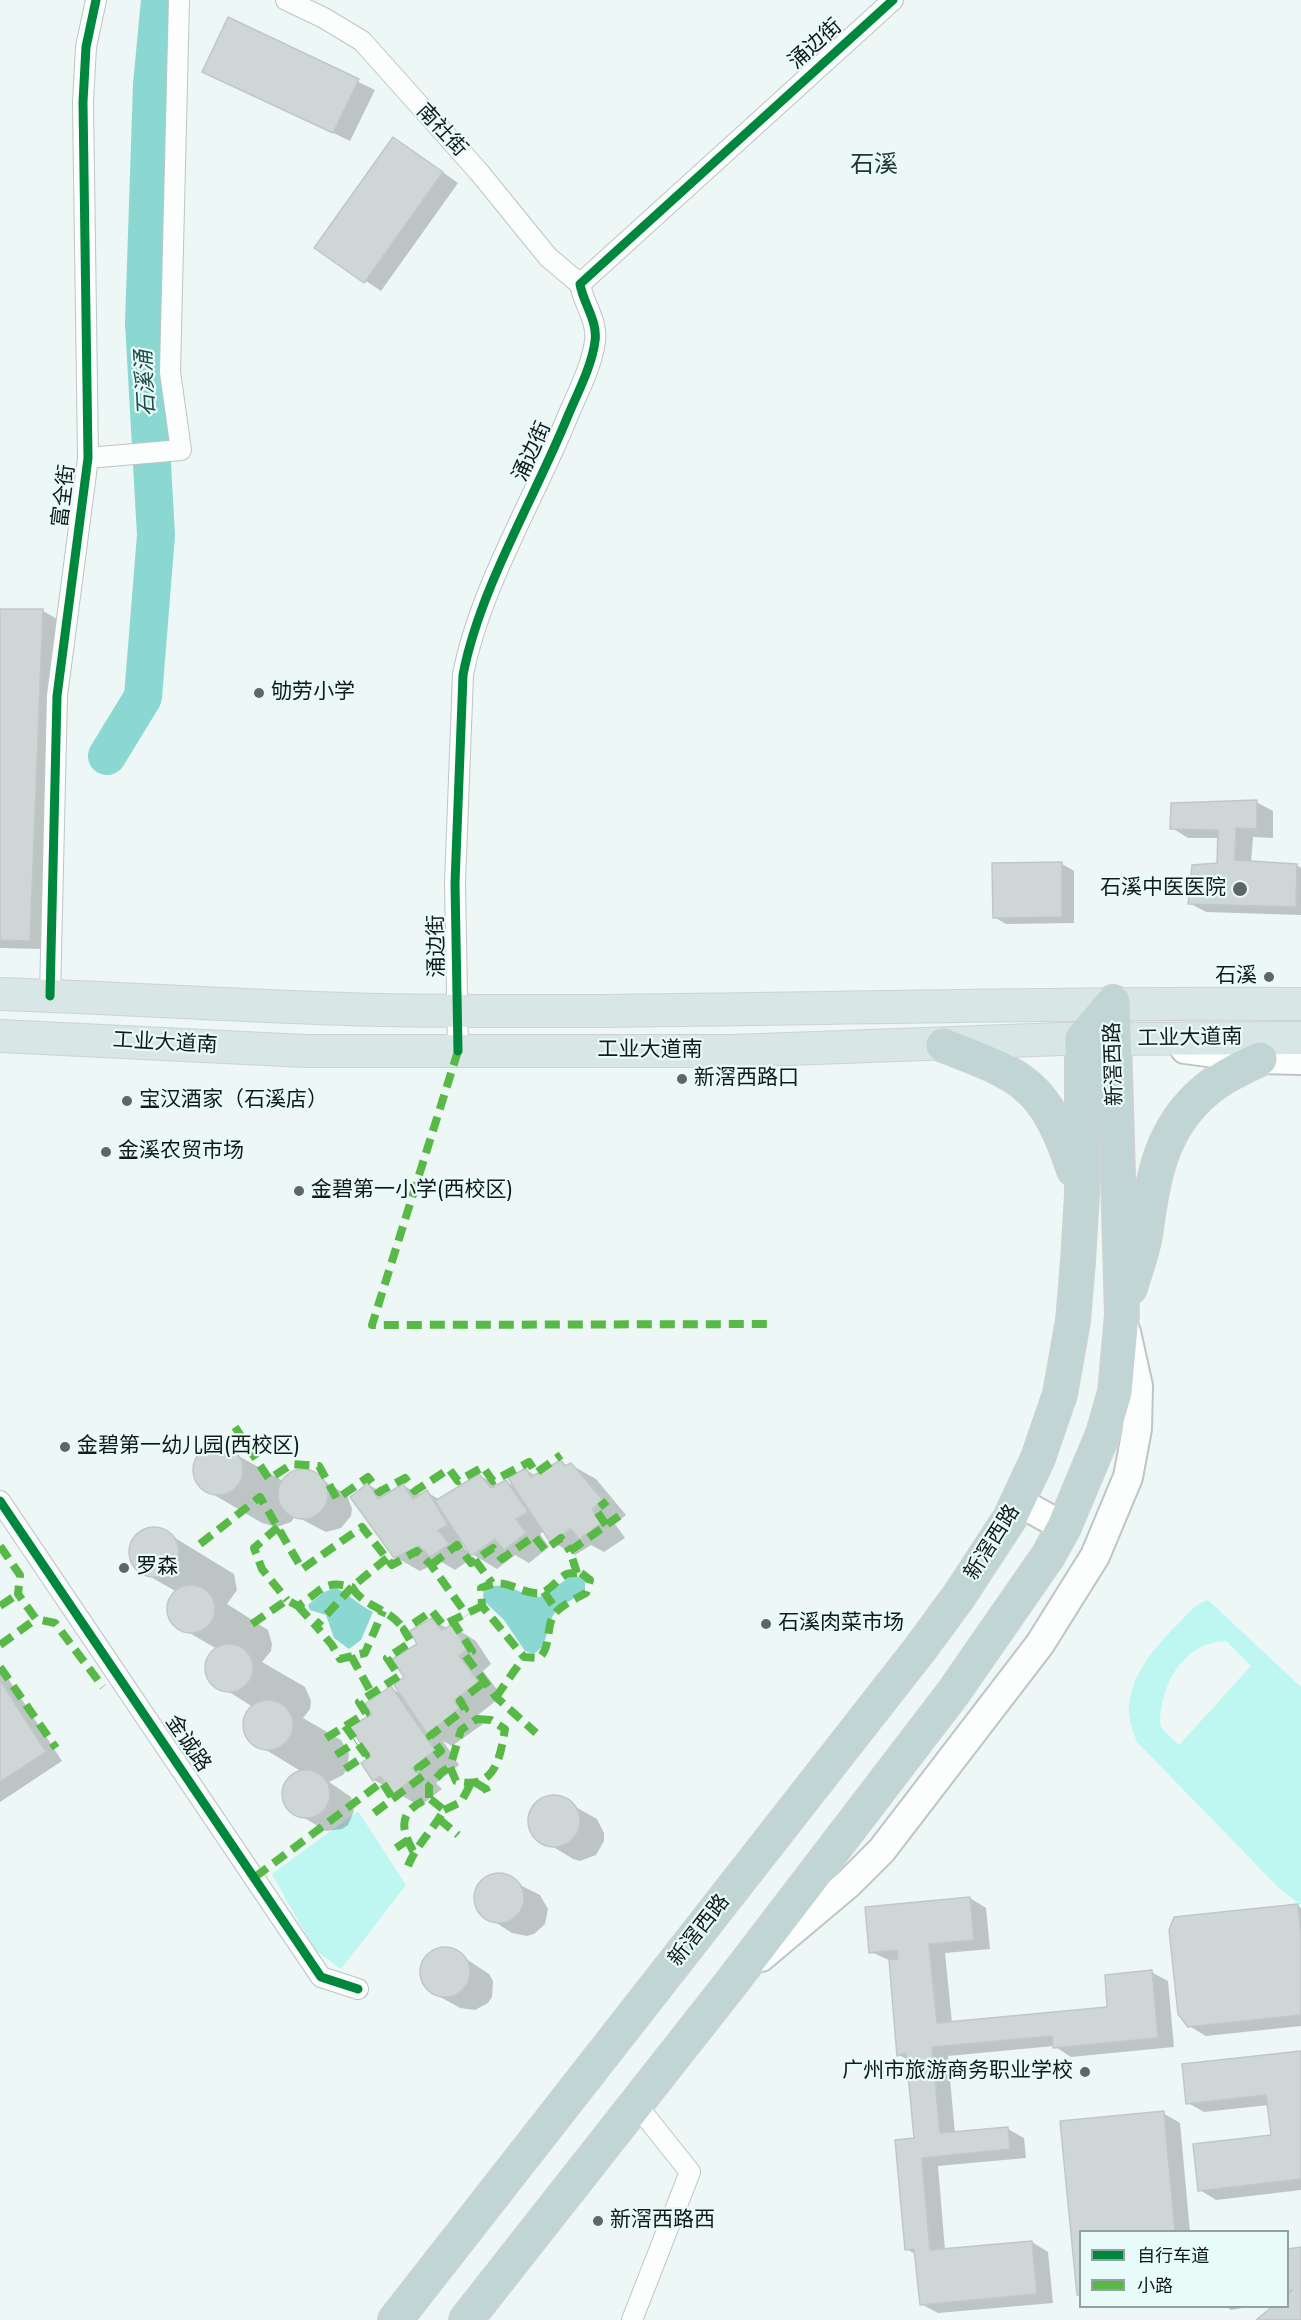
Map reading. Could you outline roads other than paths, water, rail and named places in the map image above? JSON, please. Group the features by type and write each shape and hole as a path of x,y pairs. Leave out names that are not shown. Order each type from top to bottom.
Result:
{"highway":[{"name":"新滘西路","path":"395,2320 920,1649 994,1546 1019,1502 1050,1427 1060,1394 1073,1321 1082,1195 1082,1039 1113,1002"},
{"name":"新滘西路","path":"466,2320 732,1982 953,1693 1048,1556 1064,1527 1103,1434 1115,1392 1122,1316 1113,1002"},
{"path":"943,1045 1002,1068 1023,1080 1034,1091 1049,1110 1060,1131 1082,1195"},
{"path":"1122,1316 1144,1237 1157,1162 1169,1139 1190,1106 1204,1091 1224,1077 1260,1059"}],"main road":[{"path":"0,994 132,1001 458,1010 781,1010 1113,1002 1301,1004"},
{"name":"工业大道南","path":"0,1036 306,1051 733,1051 1082,1039 1301,1038"},
{"path":"1114,1040 1260,1059 1301,1060"},
{"path":"732,1982 848,1884 882,1850 1040,1644 1095,1556 1128,1477 1137,1429 1138,1386 1122,1316"},
{"path":"1019,1502 1064,1527"}],"street":[{"name":"富全街","path":"51,996 57,696 88,458 83,102 86,47 96,0"},
{"path":"88,458 181,450 170,372 179,0"},
{"name":"南社街","path":"286,0 324,18 362,41 479,172 548,257 580,284"},
{"name":"涌边街","path":"458,1051 454,883 463,675 468,648 481,612 559,437 596,340 593,321 580,284 893,0"},
{"name":"金诚路","path":"0,1501 321,1977 358,1989"},
{"path":"632,2320 690,2172 635,2103"}],"waterway":[{"name":"石溪涌","path":"107,756 143,697 156,535 144,323 152,85 160,0"}],"place":[{"name":"劬劳小学","path":"259,693"},
{"name":"石溪中医医院","path":"1240,889"},
{"name":"石溪","path":"1269,977"},
{"name":"新滘西路口","path":"682,1079"},
{"name":"宝汉酒家（石溪店）","path":"127,1101"},
{"name":"金溪农贸市场","path":"106,1152"},
{"name":"金碧第一小学(西校区)","path":"299,1191"},
{"name":"金碧第一幼儿园(西校区)","path":"65,1447"},
{"name":"罗森","path":"124,1568"},
{"name":"石溪肉菜市场","path":"766,1624"},
{"name":"广州市旅游商务职业学校","path":"1085,2072"},
{"name":"新滘西路西","path":"598,2221"}],"district":[{"name":"石溪","path":"874,166"}]}
